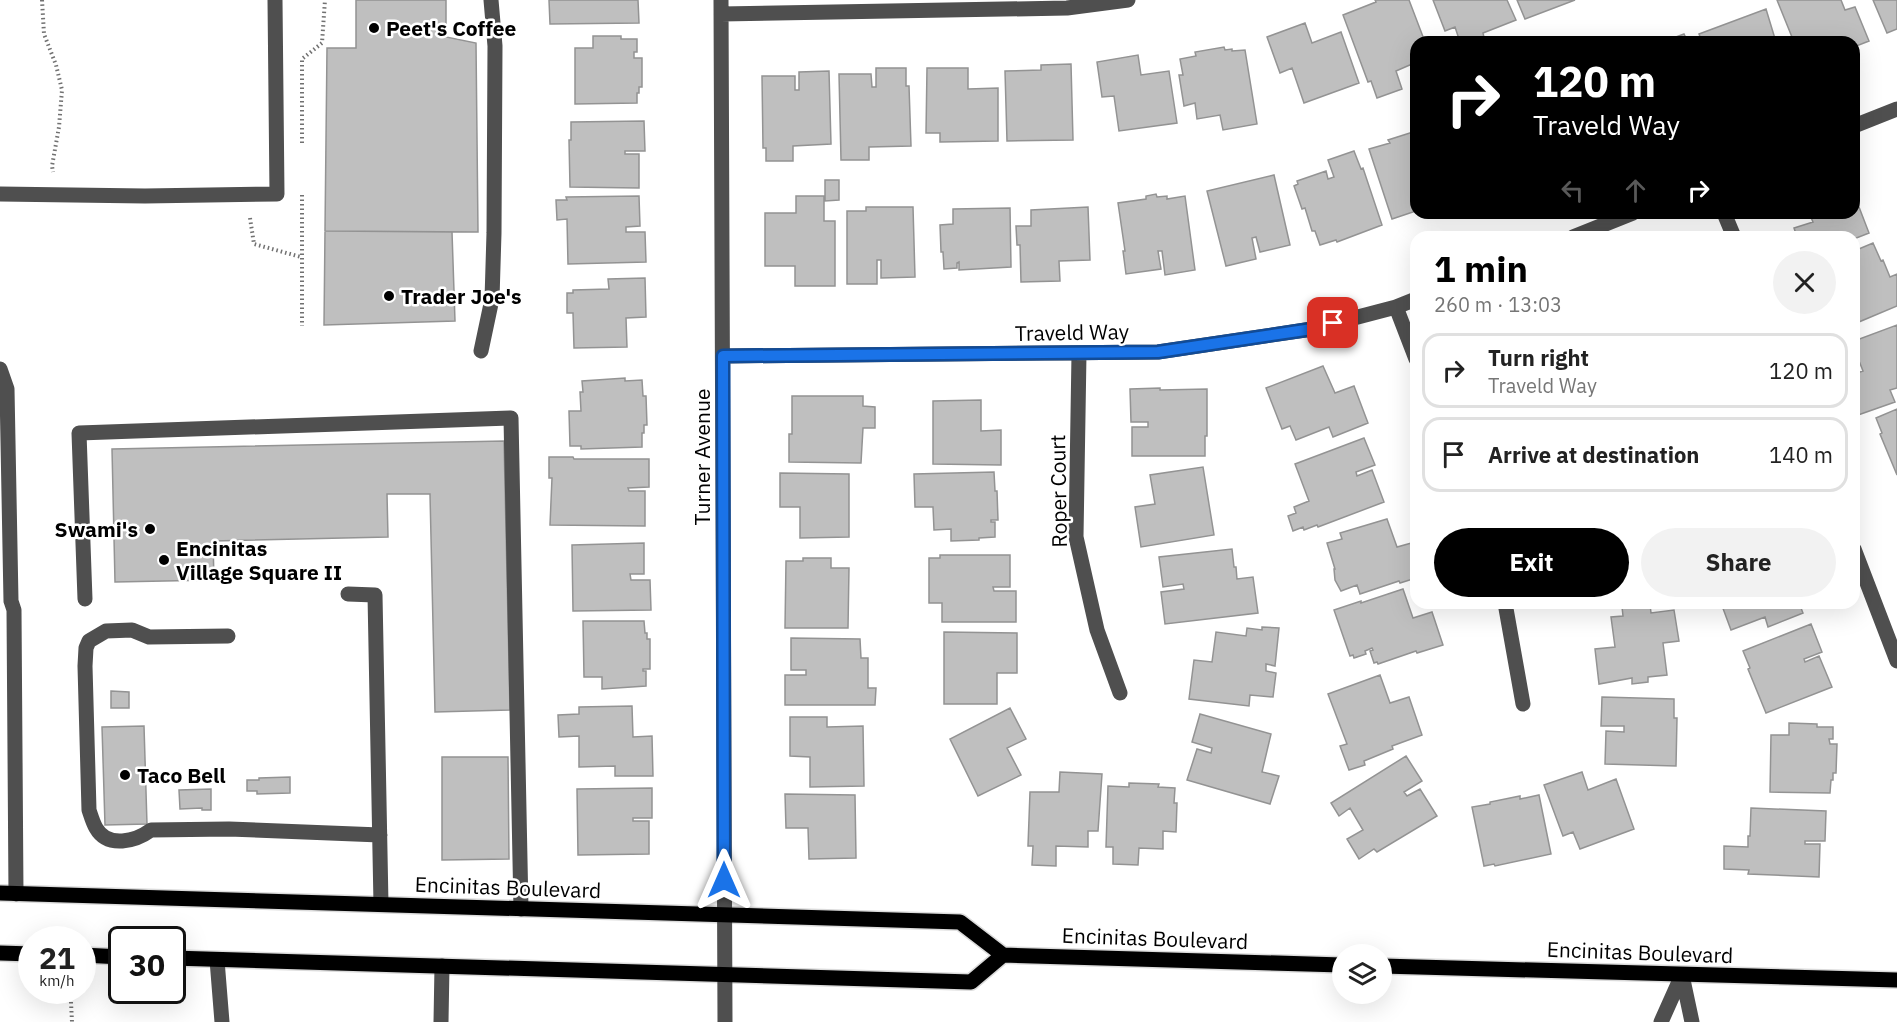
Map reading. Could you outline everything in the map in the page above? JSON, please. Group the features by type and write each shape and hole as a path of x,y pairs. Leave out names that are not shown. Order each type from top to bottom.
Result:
{"main road":[{"name":"Encinitas Boulevard","path":"0,893 960,922 1003,955 1332,965"},
{"path":"0,953 18,954"},
{"path":"186,959 971,982 1003,955"},
{"name":"Encinitas Boulevard","path":"1392,966 1897,980"}],"street":[{"path":"0,195 278,194 275,0"},
{"path":"481,351 492,298 494,255 495,46 491,0"},
{"path":"721,7 1067,8 1128,0"},
{"name":"Turner Avenue","path":"721,7 725,1022"},
{"path":"1860,124 1897,109"},
{"path":"1588,231 1618,219"},
{"name":"Traveld Way","path":"723,356 1158,352 1312,329 1410,301"},
{"path":"1396,307 1410,343"},
{"name":"Roper Court","path":"1079,354 1076,537 1096,630 1119,693"},
{"path":"0,369 7,389 11,600 14,610 16,894"},
{"path":"85,599 79,433 511,418 521,909"},
{"path":"1860,565 1897,661"},
{"path":"348,594 375,595 381,904"},
{"path":"1506,609 1523,705"},
{"path":"228,636 149,637 132,630 106,631 89,641 86,648 85,666 89,810 96,828 104,837 120,841 133,840 151,830 380,835"},
{"path":"217,960 222,1022"},
{"path":"441,1022 442,966"},
{"path":"1661,1022 1682,975"},
{"path":"1682,975 1692,1022"}],"path":[{"path":"42,0 44,34 56,64 62,90 59,127 52,166 56,194"},
{"path":"302,152 302,59 321,43 325,0"},
{"path":"302,187 302,326"},
{"path":"239,218 251,218 254,244 302,257"},
{"path":"71,1004 72,1022"}],"building":[{"path":"356,0 446,0 446,37 476,43 478,232 325,231 327,48 356,48"},
{"path":"549,0 638,0 639,23 550,24"},
{"path":"1375,0 1409,0 1423,36 1410,36 1410,65 1396,71 1402,89 1377,98 1371,81 1368,82 1343,15 1376,2"},
{"path":"1433,0 1507,0 1516,20 1483,33 1484,36 1458,36 1455,27 1445,31"},
{"path":"1517,0 1575,0 1525,19"},
{"path":"1777,0 1841,0 1845,10 1855,7 1869,41 1860,45 1860,36 1792,36"},
{"path":"1873,0 1897,0 1897,29 1887,33"},
{"path":"1766,9 1774,36 1700,36 1699,34"},
{"path":"1305,23 1312,43 1341,32 1359,83 1304,103 1292,68 1280,73 1267,37"},
{"path":"593,36 621,36 621,39 637,39 637,52 634,52 634,58 642,58 642,87 639,87 639,93 637,93 637,103 575,104 575,48 593,48"},
{"path":"1224,47 1225,50 1232,49 1232,51 1245,50 1257,124 1223,130 1220,115 1197,119 1195,103 1184,106 1179,75 1183,75 1180,59 1196,56 1195,52"},
{"path":"1138,55 1141,75 1169,71 1177,123 1119,131 1114,96 1102,97 1097,62"},
{"path":"1071,64 1073,140 1007,141 1005,71 1041,70 1041,65"},
{"path":"876,68 906,68 906,86 909,86 911,146 869,147 869,160 841,160 839,74 871,74 872,87 876,87"},
{"path":"927,68 968,68 968,89 998,88 998,141 940,142 940,133 926,133"},
{"path":"829,71 831,144 793,146 793,161 766,161 766,148 763,148 762,76 795,76 795,90 799,90 799,72"},
{"path":"644,121 645,151 625,151 625,154 639,154 639,188 570,187 571,122"},
{"path":"1410,133 1410,213 1392,219 1369,149 1390,143 1388,140"},
{"path":"1354,151 1361,169 1363,168 1382,225 1337,242 1336,240 1320,245 1315,231 1312,231 1305,208 1302,209 1294,186 1298,184 1297,181 1326,171 1328,179 1334,177 1328,160"},
{"path":"1274,175 1290,245 1260,252 1256,237 1252,238 1256,259 1226,266 1207,191"},
{"path":"825,180 839,180 839,200 825,201"},
{"path":"1156,194 1157,197 1167,196 1167,199 1185,196 1195,270 1165,275 1162,251 1158,251 1161,269 1126,274 1118,203 1146,199 1146,196"},
{"path":"639,196 640,226 626,227 626,232 645,232 646,262 568,264 567,219 557,220 556,200 567,200 566,197"},
{"path":"796,196 824,196 824,221 835,221 835,286 795,286 795,266 765,266 765,213 796,213"},
{"path":"866,207 913,207 915,277 881,278 881,260 877,260 877,284 847,284 847,211 866,211"},
{"path":"1088,207 1090,260 1059,261 1060,281 1021,282 1020,245 1017,245 1016,226 1031,226 1031,210"},
{"path":"1010,208 1011,267 959,270 959,262 957,268 944,269 940,225 953,224 953,209"},
{"path":"1860,210 1869,233 1860,237 1860,231 1795,231 1794,228 1813,222 1812,219 1860,219"},
{"name":"Trader Joe's","path":"325,231 452,232 455,321 324,325"},
{"path":"1873,243 1890,277 1897,274 1897,306 1860,321 1860,248"},
{"path":"645,278 646,317 626,318 627,347 574,348 573,313 567,313 567,293 573,293 573,290 609,289 608,279"},
{"path":"1897,325 1897,388 1890,390 1895,402 1860,414 1860,372 1863,371 1860,363 1860,339"},
{"path":"1323,366 1335,393 1354,386 1368,423 1333,437 1329,427 1296,440 1290,426 1282,429 1266,388"},
{"path":"625,378 625,381 642,380 643,396 646,396 647,425 644,425 644,433 642,433 642,447 581,449 581,446 570,446 569,411 581,411 582,381"},
{"path":"1160,388 1160,390 1207,389 1205,456 1132,456 1132,427 1148,427 1148,422 1131,422 1130,389"},
{"path":"792,396 863,396 863,406 875,407 875,428 863,428 861,463 789,462"},
{"path":"981,400 981,431 1001,430 1001,465 933,464 933,401"},
{"path":"1897,409 1897,475 1876,418"},
{"path":"1364,438 1375,465 1356,472 1357,476 1372,470 1384,502 1318,527 1317,525 1304,530 1303,527 1293,531 1288,516 1296,513 1294,507 1309,501 1295,464"},
{"name":"Encinitas Village Square II","path":"504,441 510,710 435,712 430,494 387,494 388,537 213,541 214,580 115,582 112,449"},
{"path":"549,457 649,459 649,487 628,488 629,491 645,491 645,526 550,525 552,478 549,478"},
{"path":"1203,467 1214,535 1141,547 1135,507 1155,504 1150,475"},
{"path":"994,472 998,520 991,520 991,522 995,522 995,537 951,541 951,529 934,530 933,507 915,507 914,474"},
{"path":"780,473 849,474 849,537 800,538 800,507 780,507"},
{"path":"1387,519 1397,547 1410,543 1410,580 1400,583 1399,581 1360,594 1357,585 1341,591 1335,580 1335,569 1327,543 1342,539 1340,533"},
{"path":"644,543 644,574 630,574 631,580 650,580 651,610 573,611 572,545"},
{"path":"1232,549 1237,579 1253,577 1258,613 1165,624 1161,592 1184,589 1183,584 1163,587 1159,557"},
{"path":"940,555 1010,555 1010,587 993,587 994,591 1016,591 1016,622 942,622 942,603 929,603 929,558 940,558"},
{"path":"803,558 831,558 831,568 849,568 848,628 785,628 786,561 803,561"},
{"path":"1403,589 1413,618 1432,612 1443,645 1417,653 1416,651 1378,664 1374,663 1370,651 1373,650 1372,648 1365,651 1366,654 1354,658 1353,655 1350,656 1334,610"},
{"path":"1622,609 1651,609 1651,613 1674,610 1679,641 1663,643 1667,675 1648,677 1648,682 1632,684 1632,678 1599,684 1595,649 1615,647 1611,617 1623,616"},
{"path":"1723,609 1801,609 1803,613 1768,627 1765,617 1731,630"},
{"path":"583,621 644,621 647,639 650,639 650,669 643,669 646,671 646,686 602,689 602,677 584,677"},
{"path":"1811,624 1822,652 1804,659 1805,662 1819,656 1832,687 1766,713 1743,651"},
{"path":"1262,627 1279,628 1275,666 1266,664 1266,671 1276,673 1273,697 1250,695 1249,706 1189,699 1194,660 1212,662 1216,632 1246,636 1247,628 1262,630"},
{"path":"944,632 1017,633 1017,673 997,673 997,704 944,704"},
{"path":"791,638 860,639 861,658 868,658 868,688 876,688 875,705 785,705 785,675 806,675 806,670 791,670"},
{"path":"1380,675 1390,703 1409,697 1422,735 1392,746 1393,749 1364,761 1365,765 1349,770 1340,746 1347,744 1328,694"},
{"path":"111,691 129,692 129,708 111,708"},
{"path":"1602,697 1674,699 1674,718 1677,718 1676,766 1605,764 1606,731 1624,732 1624,726 1601,726"},
{"path":"632,706 633,737 652,736 653,776 615,776 615,766 579,767 579,736 559,737 558,715 579,714 579,707"},
{"path":"1010,708 1026,739 1007,748 1021,775 978,796 950,739"},
{"path":"1200,714 1271,734 1262,772 1279,776 1270,804 1187,780 1197,749 1211,753 1212,748 1192,742"},
{"path":"790,717 827,717 827,727 863,726 864,786 810,787 810,757 790,756"},
{"path":"1789,723 1833,727 1833,739 1829,739 1830,744 1837,744 1836,773 1833,773 1830,793 1770,792 1771,735 1789,735"},
{"name":"Taco Bell","path":"144,726 147,824 105,825 102,727"},
{"path":"1406,756 1422,781 1404,792 1407,796 1420,789 1437,816 1377,852 1374,849 1359,859 1347,839 1363,830 1350,808 1339,816 1331,803"},
{"path":"442,757 508,757 509,859 442,860"},
{"path":"1060,772 1102,774 1098,831 1088,831 1088,847 1056,846 1056,866 1032,865 1033,846 1028,846 1030,792 1059,792"},
{"path":"1582,772 1588,790 1616,779 1634,829 1580,849 1573,832 1563,836 1544,785"},
{"path":"290,777 290,793 257,794 257,791 247,791 247,780"},
{"path":"1129,783 1159,784 1158,787 1175,788 1176,832 1163,831 1163,849 1139,848 1138,865 1113,864 1113,847 1106,847 1108,786 1129,787"},
{"path":"652,788 652,818 633,818 633,821 649,821 649,854 578,855 577,789"},
{"path":"211,789 211,810 180,809 179,790"},
{"path":"785,794 855,795 856,858 809,859 808,828 786,828"},
{"path":"1539,795 1551,854 1495,866 1494,864 1484,866 1472,807 1520,796 1520,799"},
{"path":"1751,808 1826,811 1825,841 1805,841 1805,844 1820,844 1819,877 1748,874 1749,870 1724,869 1724,846 1748,847"}],"place":[{"name":"Peet's Coffee","path":"374,28"},
{"name":"Trader Joe's","path":"389,296"},
{"name":"Swami's","path":"150,529"},
{"name":"Encinitas Village Square II","path":"164,560"},
{"name":"Taco Bell","path":"125,775"}],"route":[{"path":"724,880 723,356 1158,352 1312,329 1333,323"}]}
